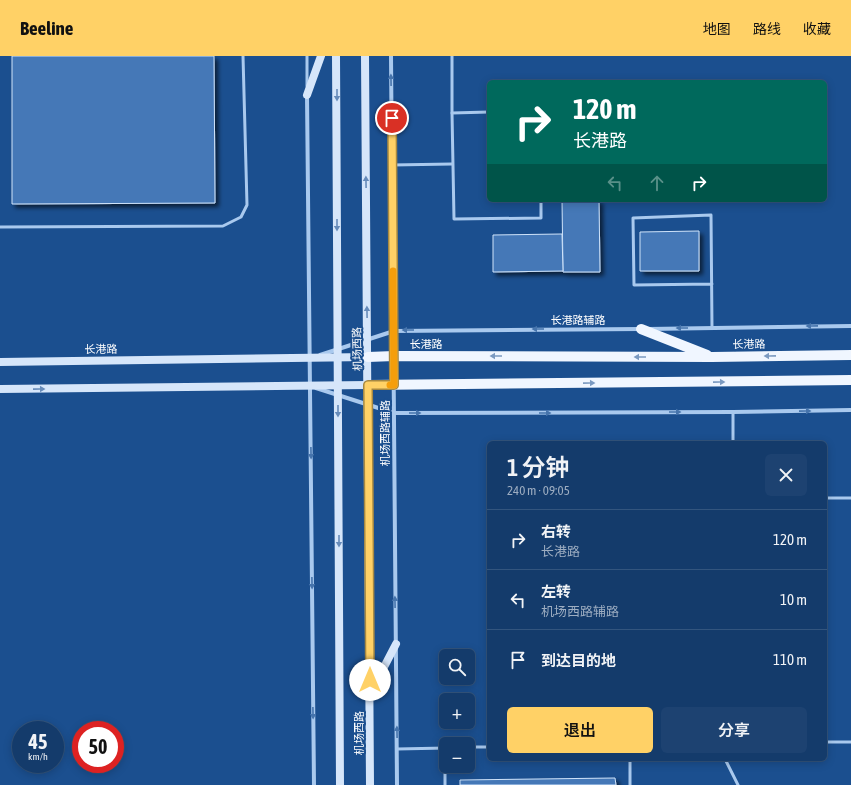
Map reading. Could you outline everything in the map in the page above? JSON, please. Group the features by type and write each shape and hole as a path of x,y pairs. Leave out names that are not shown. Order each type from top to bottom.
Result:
{"main road":[{"path":"307,95 321,56"},
{"name":"机场西路","path":"336,56 340,785"},
{"name":"机场西路","path":"365,56 370,785"},
{"path":"641,329 712,357"},
{"name":"长港路","path":"0,362 310,358 338,353 368,357 712,357 851,355"},
{"path":"0,390 851,380"},
{"path":"370,695 396,644"}],"street":[{"name":"机场西路辅路","path":"391,56 397,785"},
{"path":"307,95 314,785"},
{"name":"长港路辅路","path":"338,353 394,331 851,326"},
{"path":"310,386 394,413 733,412 851,410"}],"lane":[{"path":"0,227 223,226 241,217 247,205 243,56"},
{"path":"307,56 307,95"},
{"path":"452,56 452,164 454,219 541,218 541,202"},
{"path":"452,113 487,112"},
{"path":"392,165 452,164"},
{"path":"712,284 634,285 633,218 711,215 712,284 712,328"},
{"path":"733,412 733,441"},
{"path":"827,498 851,498"},
{"path":"827,742 851,742"},
{"path":"475,747 487,747"},
{"path":"397,749 439,748"},
{"path":"630,761 630,785"},
{"path":"726,761 738,785"},
{"path":"445,773 445,785"}],"building":[{"path":"12,56 214,56 215,203 12,204"},
{"path":"562,202 599,202 600,272 563,272"},
{"path":"699,231 699,271 640,271 640,232"},
{"path":"562,234 563,271 493,272 493,235"},
{"path":"615,778 616,785 460,785 460,780"}],"slow traffic":[{"path":"390,385 394,385 393,271"}],"route":[{"path":"370,680 368,385 394,385 392,118"}]}
